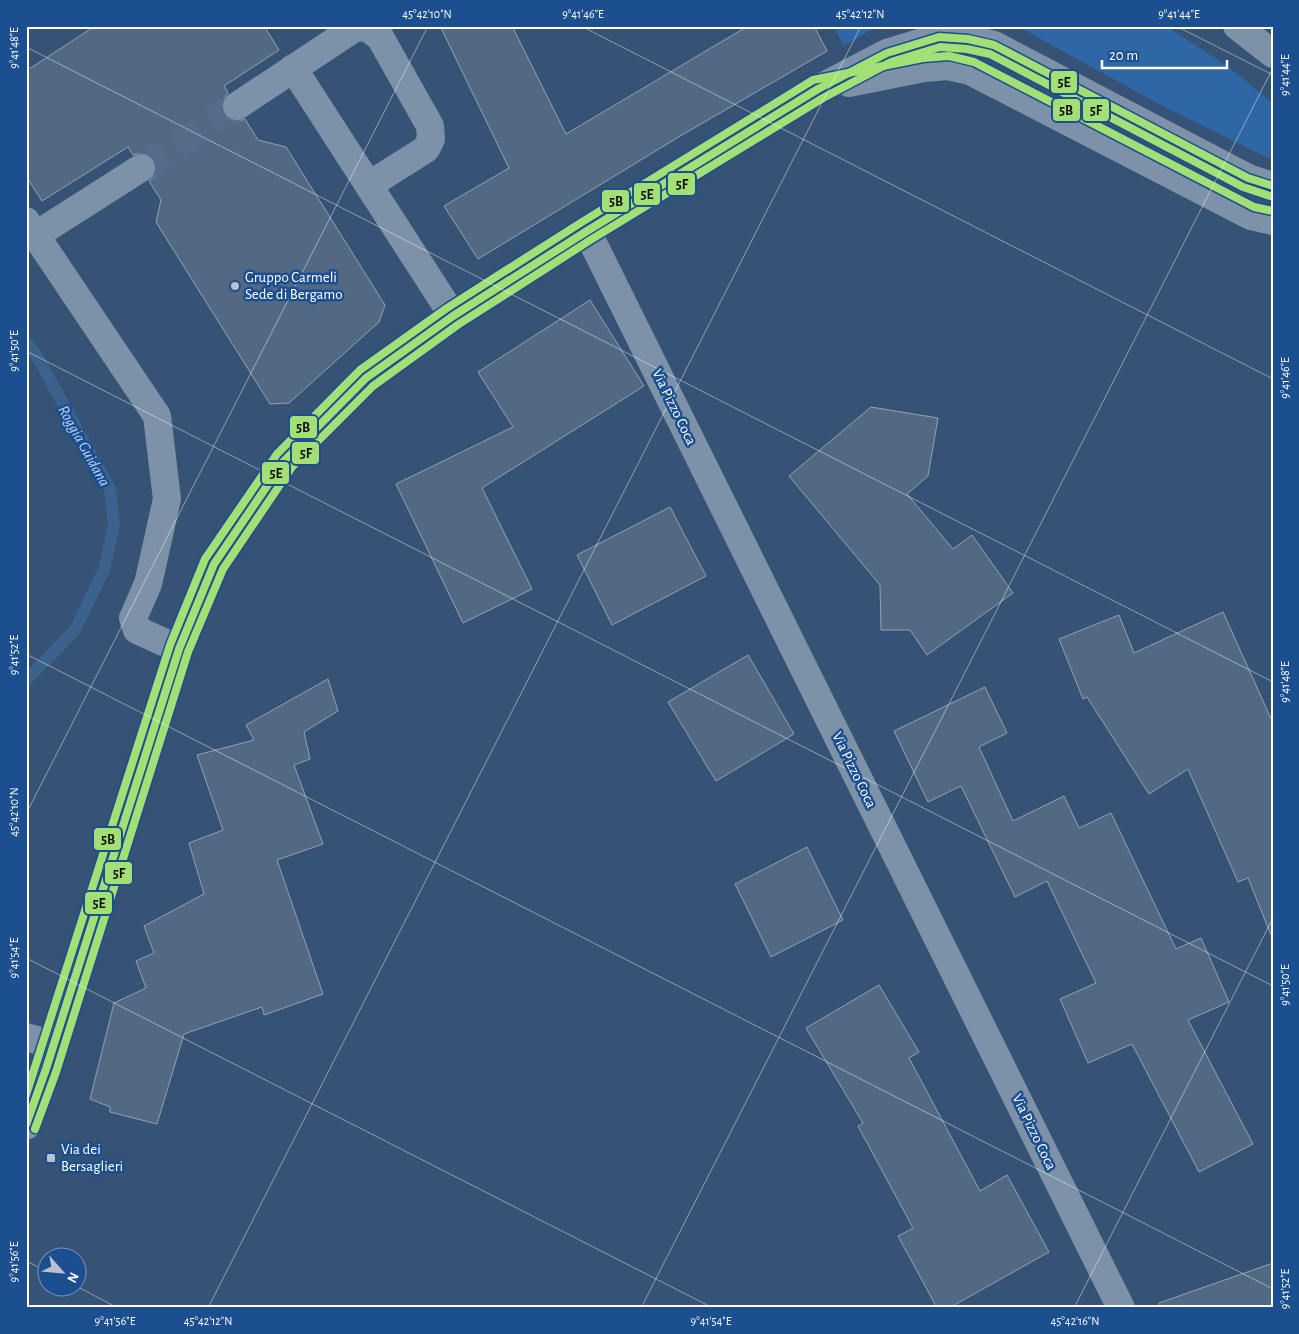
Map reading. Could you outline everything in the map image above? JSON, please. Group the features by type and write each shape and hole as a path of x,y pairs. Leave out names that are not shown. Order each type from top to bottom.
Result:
{"highway":[{"path":"1237,26 1273,54"}],"street":[{"path":"237,106 293,68 325,35 356,27 369,27 380,37 430,126 431,139 426,150 369,185"},
{"path":"26,1126 54,1045 179,649 214,564 284,461 366,378 453,316 818,89 886,53 939,37 968,39 994,45 1248,178 1273,186"},
{"path":"818,89 924,68 948,66 970,71 1251,216 1273,221"},
{"path":"293,68 453,316"},
{"path":"141,168 31,228 157,416 167,499 148,584 133,618 137,630 179,649"},
{"name":"Via Pizzo Coca","path":"587,232 1121,1308"},
{"path":"26,1037 54,1045"}],"shaded area":[{"path":"833,26 878,26 844,46"},
{"path":"1017,26 1166,26 1226,65 1273,103 1273,157 1266,157 1166,108"}],"building":[{"path":"95,26 264,26 279,50 224,86 228,93 221,106 224,114 237,122 245,119 258,140 286,147 385,305 379,322 289,403 270,404 156,222 161,200 149,181 155,176 157,168 149,154 141,152 133,155 128,147 42,201 26,176 26,71"},
{"path":"440,26 512,26 566,134 748,26 814,26 827,51 682,135 478,259 444,206 509,168"},
{"path":"590,300 644,386 482,488 532,589 463,623 396,484 513,427 478,372"},
{"path":"871,407 938,418 928,476 907,494 953,549 972,535 1013,593 927,655 910,630 881,630 880,585 789,476"},
{"path":"670,507 706,576 612,625 577,555"},
{"path":"1223,612 1273,723 1273,935 1271,935 1248,878 1238,882 1188,769 1149,794 1087,697 1083,699 1059,639 1119,615 1134,653"},
{"path":"748,655 794,734 716,781 668,702"},
{"path":"328,679 338,711 304,732 310,759 294,765 323,844 277,860 323,994 264,1015 262,1007 184,1034 157,1124 110,1112 110,1107 90,1099 114,1003 146,988 136,961 154,953 144,926 204,894 189,843 223,830 197,755 254,740 246,725"},
{"path":"985,687 1007,733 979,747 1013,821 1064,796 1079,828 1111,813 1176,949 1201,938 1229,1002 1188,1020 1253,1144 1199,1172 1132,1044 1088,1063 1060,999 1096,983 1047,881 1015,897 961,786 928,802 894,731"},
{"path":"807,847 843,920 771,957 735,884"},
{"path":"879,985 919,1052 909,1058 980,1191 1007,1175 1049,1252 949,1308 937,1308 898,1236 913,1228 858,1126 863,1123 806,1028"},
{"path":"1273,1263 1273,1308 1160,1308 1159,1303"}],"waterway":[{"name":"Roggia Guidana","path":"26,342 37,356 110,489 114,525 104,570 75,630 26,680"}],"tunnel":[{"path":"141,168 237,106"}],"transit line":[{"name":"5E","path":"26,1125 46,1069 179,649 214,564 284,461 366,378 453,316 818,89 887,53 939,37 968,39 994,45 1248,178 1273,186"},
{"name":"5F","path":"35,1129 56,1072 188,652 223,569 292,467 373,386 459,324 592,239 823,98 891,62 940,47 967,49 990,54 1243,187 1270,196"},
{"name":"5B","path":"26,1095 170,645 205,559 277,454 360,370 447,308 582,222 813,80 923,58 949,56 974,62 1254,207 1273,211"}],"place":[{"name":"Gruppo Carmeli Sede di Bergamo","path":"235,286"},
{"name":"Via dei Bersaglieri","path":"51,1158"}]}
